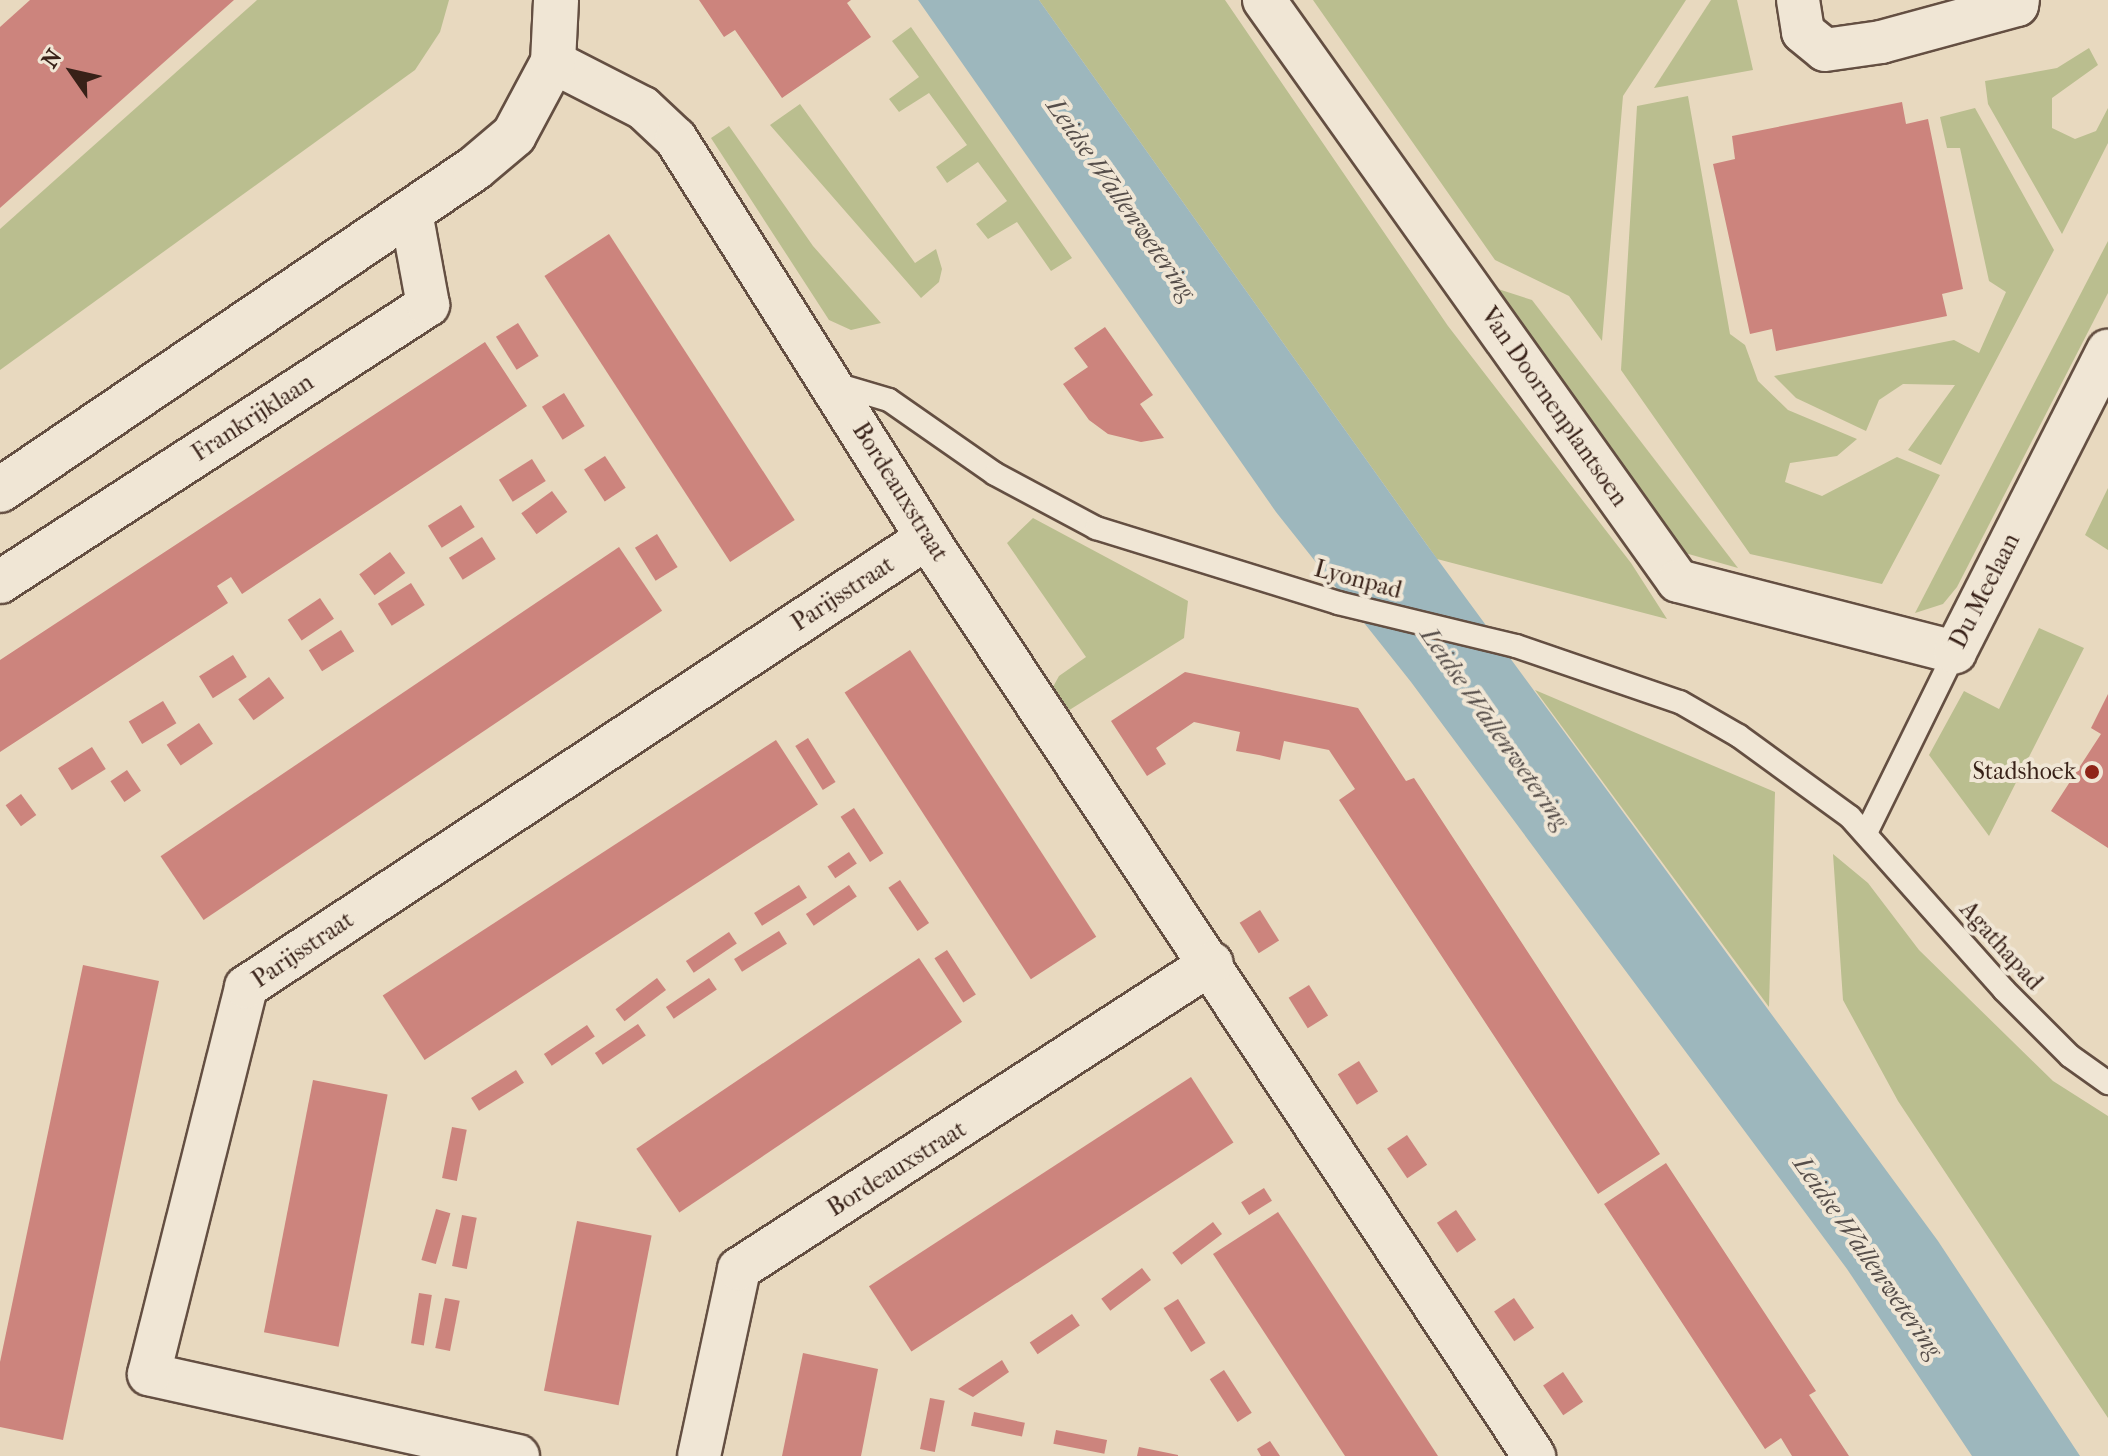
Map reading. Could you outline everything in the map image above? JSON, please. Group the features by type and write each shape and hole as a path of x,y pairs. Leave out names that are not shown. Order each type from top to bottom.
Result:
{"street":[{"path":"0,490 411,212 514,135 553,62 556,0"},
{"name":"Van Doornenplantsoen","path":"1264,0 1678,581 1955,652"},
{"path":"1798,0 1803,32 1825,50 1881,42 2017,5 2018,0"},
{"name":"Bordeauxstraat","path":"553,62 643,108 668,130 927,538 1212,963 1534,1456"},
{"name":"Frankrijklaan","path":"0,582 428,305 411,212"},
{"name":"Du Meelaan","path":"1955,652 2108,351"},
{"name":"Parijsstraat","path":"518,1456 149,1374 246,987 927,538"},
{"name":"Bordeauxstraat","path":"699,1456 739,1269 1212,963"}],"lane":[{"name":"Lyonpad","path":"831,383 889,400 995,474 1096,528 1338,603 1516,646 1680,702 1764,754 1866,833"},
{"name":"Du Meelaan","path":"1866,833 1955,652"},
{"name":"Agathapad","path":"1866,833 2004,990 2070,1056 2108,1083"}],"green space":[{"path":"257,0 449,0 440,32 415,70 0,370 0,229"},
{"path":"1039,0 1225,0 1448,326 1631,563 1667,619 1437,559"},
{"path":"1313,0 1686,0 1623,96 1602,341 1569,296 1495,260"},
{"path":"1711,0 1737,0 1753,70 1654,88"},
{"path":"911,27 1072,258 1051,271 1017,222 988,239 976,224 1007,201 978,162 947,183 936,167 967,145 929,93 899,112 889,99 919,77 892,41"},
{"path":"2089,48 2098,65 2052,98 2052,128 2075,139 2096,131 2108,108 2108,143 2062,234 1988,104 1985,81 2057,68"},
{"path":"1688,96 1730,334 1745,345 1758,381 1788,410 1857,439 1837,456 1790,463 1785,482 1822,496 1897,457 1940,475 1882,584 1750,554 1621,370 1637,106"},
{"path":"800,104 915,263 936,249 942,269 939,282 921,298 770,125"},
{"path":"1975,108 2054,250 1941,465 1908,450 1955,385 1903,384 1879,400 1866,431 1796,398 1774,376 1954,340 1979,353 2006,292 1989,281 1960,148 1947,148 1940,117"},
{"path":"729,126 813,246 881,323 851,330 829,320 711,138"},
{"path":"2108,241 2108,293 1957,587 1943,604 1915,613"},
{"path":"1498,289 1532,300 1738,568 1685,553"},
{"path":"2108,488 2108,550 2085,535"},
{"path":"1033,518 1188,601 1184,638 1063,714 1049,694 1059,676 1086,657 1007,543"},
{"path":"2039,628 2084,648 1989,836 1929,755 1964,691 1999,709"},
{"path":"1535,690 1775,792 1769,1007"},
{"path":"1833,854 1868,883 1919,950 2053,1081 2108,1116 2108,1418 1898,1101 1843,1000"}],"water":[{"name":"Leidse Wallenwetering","path":"918,0 1039,0 1427,545 1938,1241 2080,1456 1972,1456 1847,1269 1411,682 1276,512"}],"building":[{"path":"30,0 234,0 0,208 0,27"},
{"path":"699,0 851,0 847,3 871,37 782,98 735,30 724,37"},
{"path":"1902,102 1906,124 1928,119 1963,289 1942,294 1947,316 1776,351 1772,329 1750,334 1713,164 1735,159 1732,136"},
{"path":"609,234 795,520 730,562 544,276"},
{"path":"518,323 539,356 517,370 496,337"},
{"path":"1105,327 1153,395 1140,404 1164,438 1141,442 1108,434 1089,420 1063,384 1088,367 1074,348"},
{"path":"485,342 527,406 242,594 231,577 217,586 228,603 0,752 0,660"},
{"path":"564,393 585,426 563,440 542,407"},
{"path":"605,456 626,488 605,501 584,470"},
{"path":"532,459 546,481 513,502 499,480"},
{"path":"552,491 567,512 537,534 521,513"},
{"path":"461,505 475,527 442,548 428,526"},
{"path":"657,534 678,567 656,581 635,548"},
{"path":"482,537 496,559 463,580 449,558"},
{"path":"619,547 662,611 204,920 161,856"},
{"path":"390,552 405,573 375,595 359,574"},
{"path":"411,583 425,605 392,626 378,604"},
{"path":"320,598 334,619 302,641 288,620"},
{"path":"341,630 354,651 322,671 309,650"},
{"path":"910,650 1096,937 1031,979 845,692"},
{"path":"233,655 247,677 213,698 199,676"},
{"path":"1185,672 1358,708 1406,781 1414,778 1660,1154 1598,1194 1339,800 1355,789 1329,750 1284,741 1280,760 1236,751 1240,732 1194,722 1156,748 1166,764 1147,776 1111,721"},
{"path":"269,677 284,698 254,720 238,699"},
{"name":"Stadshoek","path":"2108,694 2108,848 2051,811 2101,734 2091,728"},
{"path":"163,701 176,723 142,744 129,722"},
{"path":"199,723 213,744 181,766 167,745"},
{"path":"808,738 836,782 823,790 795,746"},
{"path":"776,740 818,805 425,1060 383,995"},
{"path":"92,747 106,769 72,790 58,768"},
{"path":"127,770 141,791 124,802 110,781"},
{"path":"21,794 36,815 21,826 6,805"},
{"path":"854,808 883,853 870,862 841,817"},
{"path":"849,852 857,864 835,878 827,867"},
{"path":"900,880 929,923 917,931 888,888"},
{"path":"799,885 807,898 762,926 754,913"},
{"path":"849,885 857,897 814,926 806,914"},
{"path":"1260,910 1279,941 1259,953 1240,923"},
{"path":"779,931 787,944 742,972 734,959"},
{"path":"729,932 737,944 694,973 686,961"},
{"path":"947,950 976,994 963,1003 934,958"},
{"path":"919,958 962,1022 679,1213 636,1149"},
{"path":"83,965 159,981 63,1440 0,1427 0,1362"},
{"path":"657,978 666,990 624,1021 615,1009"},
{"path":"709,978 717,990 674,1019 666,1007"},
{"path":"1309,985 1328,1016 1308,1028 1289,998"},
{"path":"638,1024 646,1036 603,1065 595,1053"},
{"path":"587,1025 595,1037 552,1066 544,1054"},
{"path":"1359,1061 1378,1092 1357,1105 1338,1074"},
{"path":"516,1070 524,1083 479,1111 471,1098"},
{"path":"1191,1077 1233,1142 911,1352 869,1286"},
{"path":"313,1080 388,1095 339,1347 264,1332"},
{"path":"452,1127 467,1130 457,1181 442,1178"},
{"path":"1407,1135 1427,1165 1407,1178 1387,1148"},
{"path":"1666,1163 1816,1391 1809,1395 1849,1456 1792,1456 1781,1438 1765,1449 1604,1204"},
{"path":"1264,1188 1272,1201 1249,1215 1241,1202"},
{"path":"436,1209 450,1213 436,1264 421,1260"},
{"path":"1456,1210 1476,1240 1457,1253 1437,1223"},
{"path":"1278,1212 1438,1456 1345,1456 1213,1254"},
{"path":"462,1215 477,1218 467,1269 452,1266"},
{"path":"577,1221 652,1236 619,1405 544,1391"},
{"path":"1213,1222 1222,1234 1181,1265 1172,1253"},
{"path":"1142,1268 1151,1280 1110,1311 1101,1299"},
{"path":"419,1293 432,1295 424,1345 411,1343"},
{"path":"445,1298 460,1301 450,1351 435,1348"},
{"path":"1514,1298 1534,1328 1514,1341 1494,1311"},
{"path":"1178,1299 1206,1343 1191,1352 1164,1308"},
{"path":"1072,1314 1080,1326 1038,1354 1030,1343"},
{"path":"803,1353 878,1369 861,1456 782,1456"},
{"path":"1002,1360 1009,1372 973,1397 958,1389"},
{"path":"1224,1370 1252,1413 1238,1422 1210,1379"},
{"path":"1563,1372 1583,1402 1563,1415 1543,1385"},
{"path":"930,1398 945,1401 935,1452 920,1449"},
{"path":"974,1412 1025,1423 1022,1437 971,1426"},
{"path":"1056,1430 1107,1440 1104,1454 1053,1444"},
{"path":"1270,1441 1280,1456 1261,1456 1257,1449"},
{"path":"1139,1447 1178,1455 1178,1456 1137,1456"}],"place":[{"name":"Stadshoek","path":"2092,772"}]}
